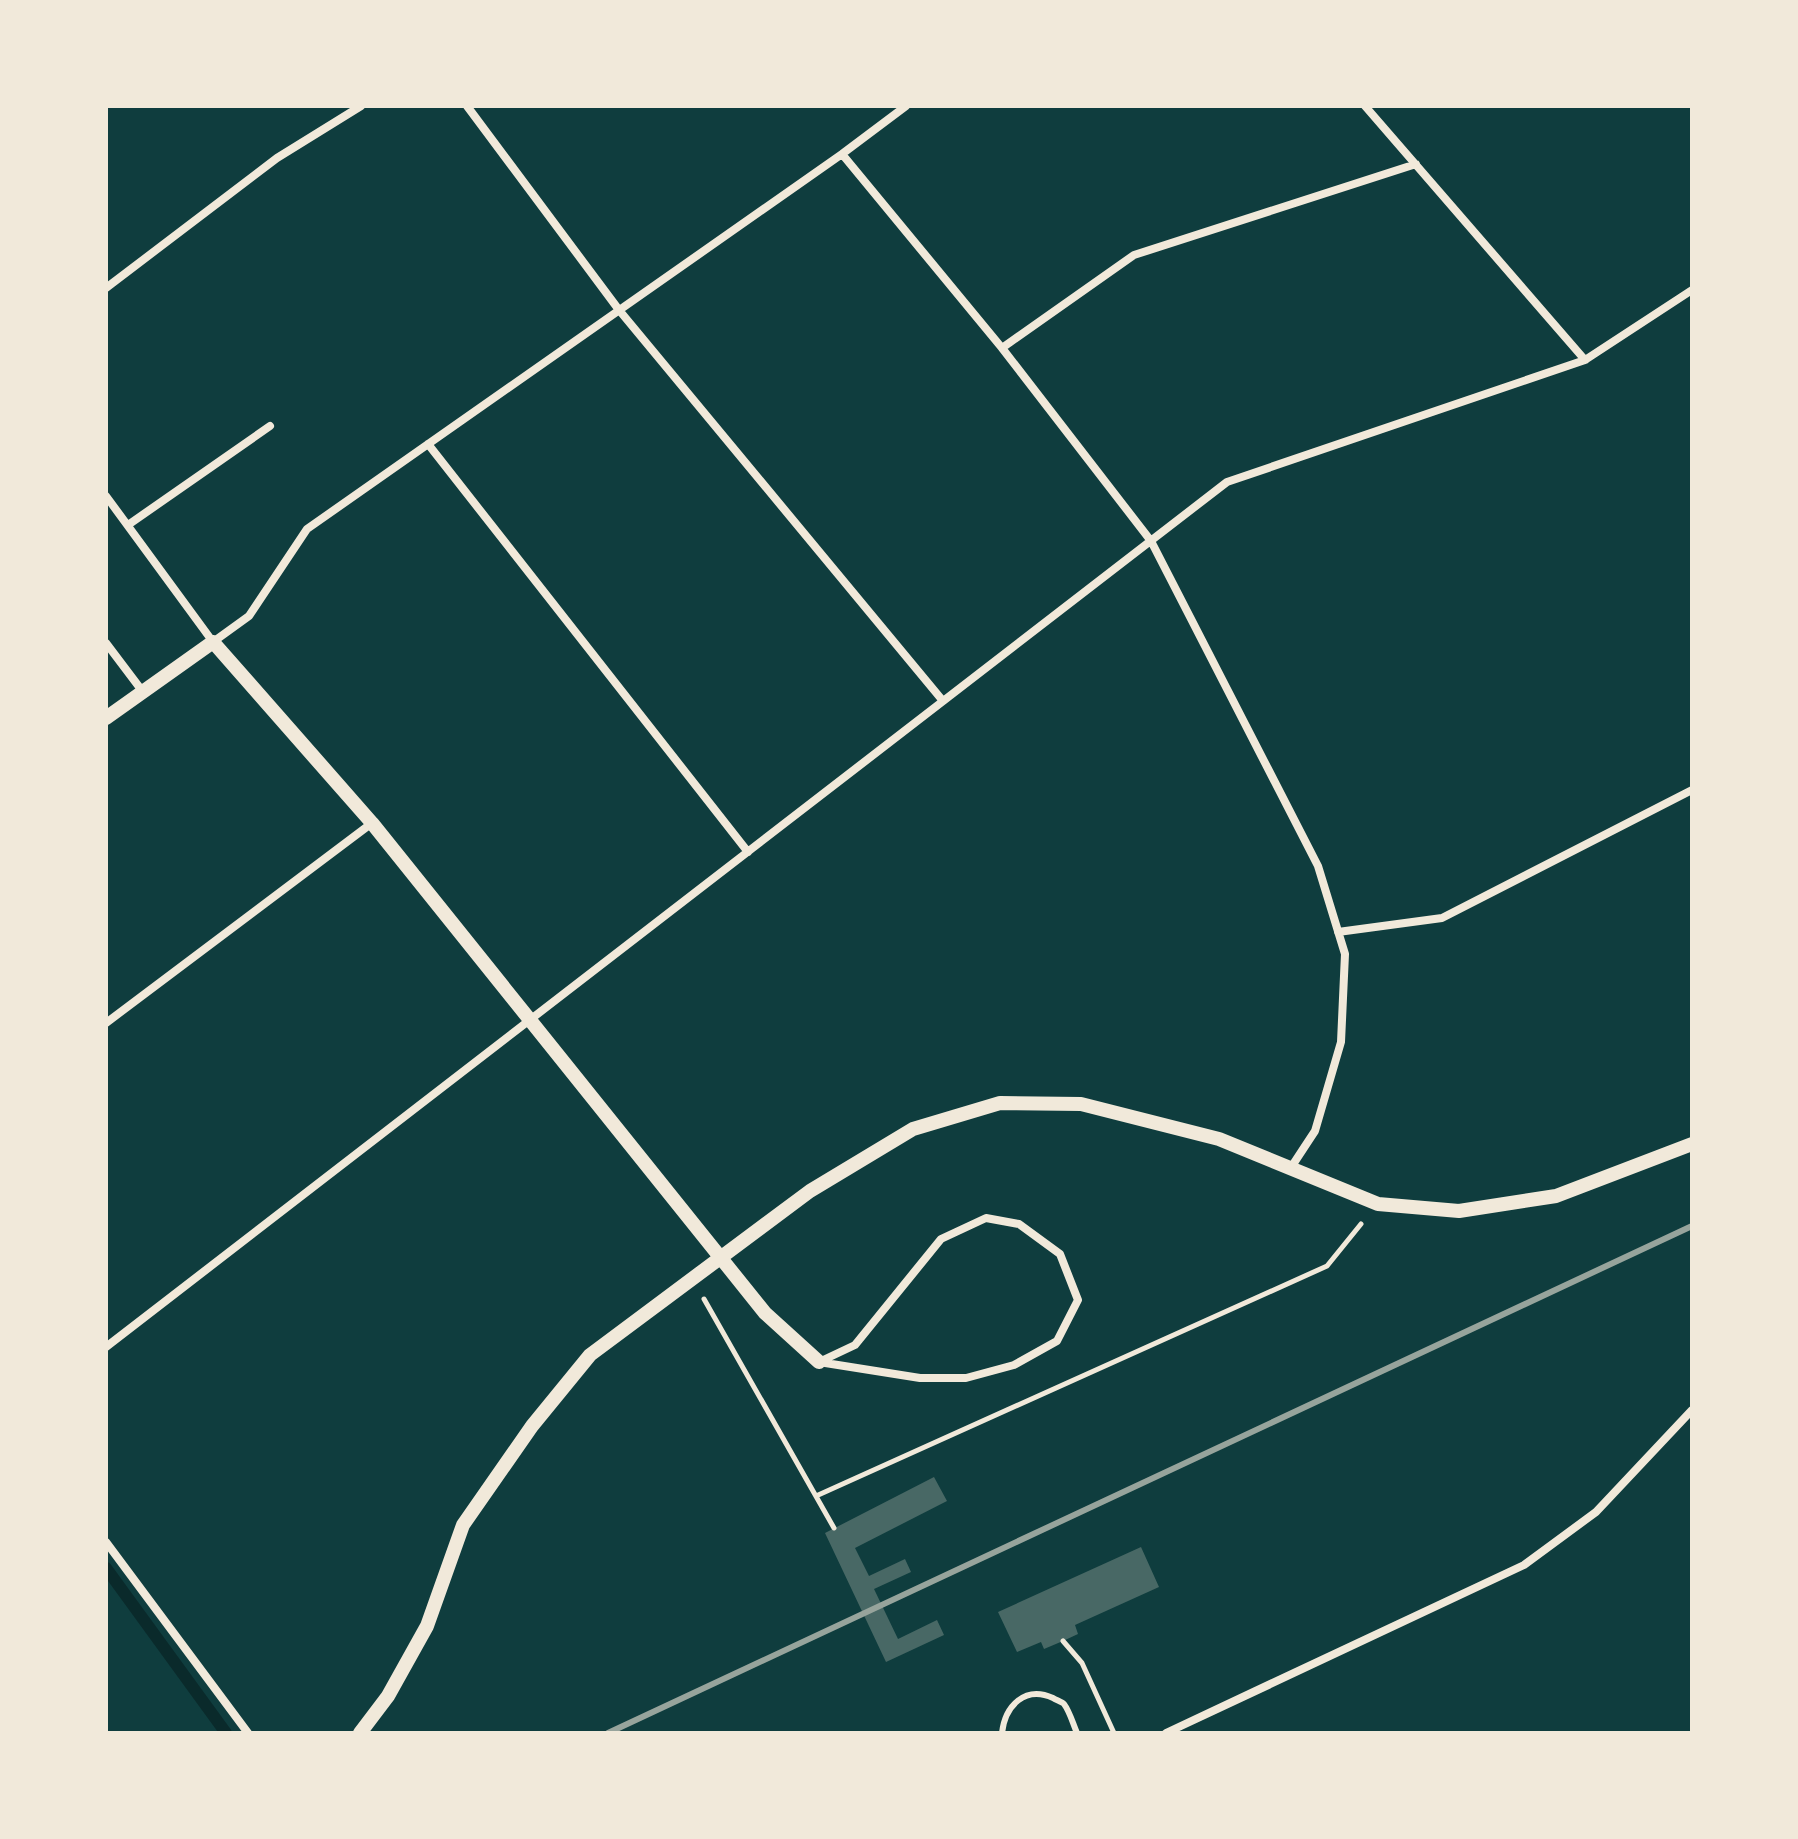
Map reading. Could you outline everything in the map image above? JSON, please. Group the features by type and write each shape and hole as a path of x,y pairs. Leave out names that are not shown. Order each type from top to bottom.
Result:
{"street":[{"path":"106,288 277,158 361,106"},
{"path":"467,106 619,310 943,701"},
{"path":"106,718 249,616 307,529 906,106"},
{"path":"1365,106 1585,360"},
{"path":"842,154 1002,348 1151,541 1318,866 1345,954 1341,1042 1315,1131 1290,1169"},
{"path":"1002,348 1134,255 1416,164"},
{"path":"106,1347 1227,482 1585,360 1692,290"},
{"path":"128,525 270,426"},
{"path":"428,444 748,852"},
{"path":"106,496 213,642 372,823 765,1313 819,1362 920,1378 966,1378 1014,1365 1057,1341 1078,1300 1060,1254 1019,1224 986,1218 941,1239 855,1345 819,1362"},
{"path":"106,643 143,692"},
{"path":"1338,932 1442,918 1692,790"},
{"path":"106,1023 372,823"},
{"path":"360,1733 388,1696 427,1626 463,1525 532,1426 590,1355 810,1191 913,1129 1000,1103 1081,1104 1219,1139 1378,1204 1459,1211 1556,1196 1692,1144"},
{"path":"1166,1733 1524,1565 1596,1512 1692,1410"},
{"path":"106,1542 248,1733"}],"lane":[{"path":"1002,1733 1004,1719 1011,1706 1023,1695 1045,1694 1063,1703 1077,1733"}],"path":[{"path":"816,1496 1327,1266 1378,1204"},
{"path":"693,1278 834,1528"},
{"path":"1063,1641 1082,1663 1114,1733"}],"building":[{"path":"934,1477 947,1501 855,1548 869,1576 905,1559 911,1572 874,1589 898,1639 937,1620 944,1635 886,1662 825,1533"},
{"path":"1141,1547 1159,1587 1075,1625 1078,1634 1063,1641 1044,1649 1041,1642 1017,1652 998,1612"}],"waterway":[{"path":"106,1568 226,1733"}],"railway":[{"path":"608,1733 1692,1226"}]}
